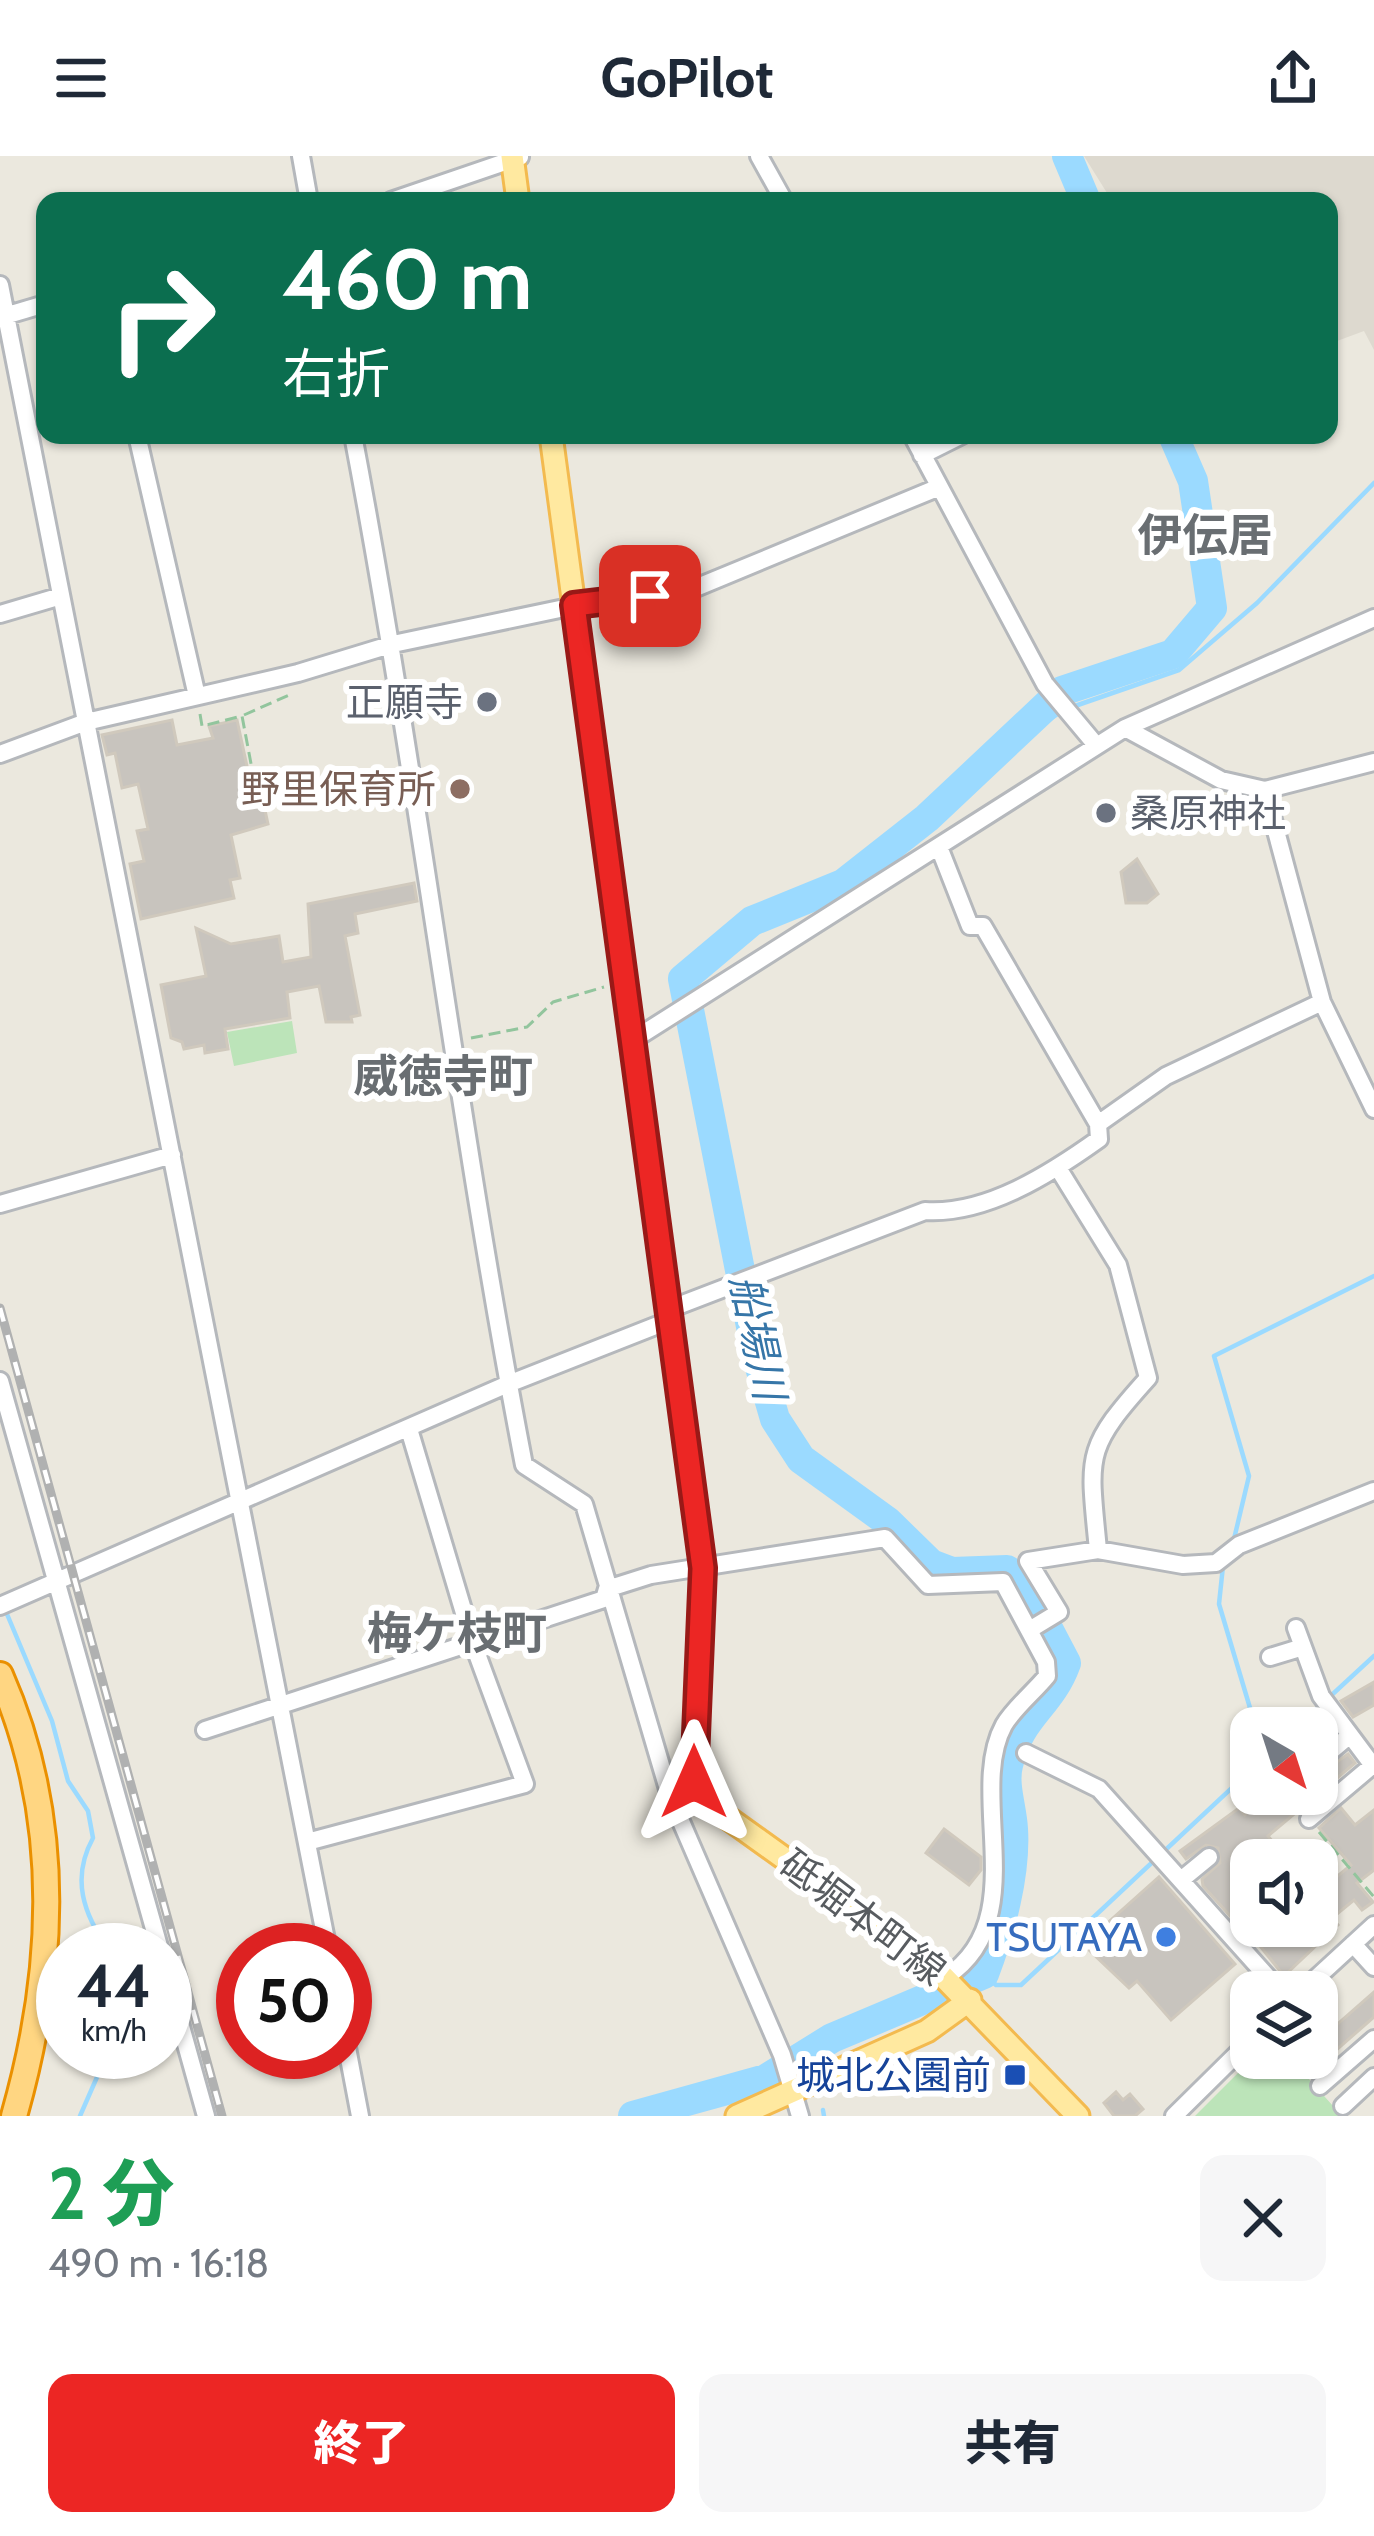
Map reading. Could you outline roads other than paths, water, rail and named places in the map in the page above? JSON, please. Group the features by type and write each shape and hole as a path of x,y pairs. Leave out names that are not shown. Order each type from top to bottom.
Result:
{"highway":[{"path":"0,1675 19,1717 40,1811 50,1894 46,1980 14,2116"}],"main road":[{"path":"515,157 517,192"},
{"path":"551,444 703,1568 692,1759 698,1790"},
{"name":"砥堀本町線","path":"698,1790 714,1808 959,1989 1078,2116"},
{"path":"737,2116 796,2098 927,2031 959,1989"}],"street":[{"path":"301,156 307,192"},
{"path":"759,156 779,192"},
{"path":"416,192 515,157"},
{"path":"0,285 323,1923"},
{"path":"3,316 36,307"},
{"path":"139,444 197,696"},
{"path":"355,444 393,644 452,1042 524,1465 584,1504 670,1796 782,2055 796,2098"},
{"path":"916,444 1046,684 1096,745"},
{"path":"922,455 944,444"},
{"path":"0,754 86,722 298,673 393,644 574,605 688,591 937,488"},
{"path":"0,614 61,596"},
{"path":"633,1040 1125,728 1374,618"},
{"path":"1125,728 1221,780 1265,790 1374,762"},
{"path":"1265,790 1322,1002 1374,1109"},
{"path":"0,1606 736,1285 925,1210 958,1213 1058,1168 1099,1139 1098,1124 983,926 970,926 939,847"},
{"path":"1098,1124 1166,1076 1322,1002"},
{"path":"0,1204 172,1155"},
{"path":"1058,1168 1118,1265 1148,1378 1100,1431 1090,1463 1098,1550"},
{"path":"0,1381 152,1923"},
{"path":"307,1842 525,1784 473,1643 409,1429"},
{"path":"1031,1629 1059,1612 1028,1562 1098,1550 1183,1565 1216,1563 1239,1545 1374,1491"},
{"path":"607,1589 885,1538 928,1585 1004,1582 1031,1629 1047,1676 1004,1725 994,1758 996,1832 984,1933 959,1989"},
{"path":"205,1730 604,1599 607,1589"},
{"path":"1296,1628 1325,1702 1373,1766 1309,1819"},
{"path":"1270,1657 1303,1647"},
{"path":"1338,1745 1350,1735"},
{"path":"1026,1753 1099,1789 1262,1971"},
{"path":"670,1796 698,1790"},
{"path":"1181,1880 1209,1858"},
{"path":"1324,1971 1374,1924"},
{"path":"1353,1944 1374,1967"},
{"path":"1320,2086 1374,2039"},
{"path":"1174,2116 1230,2061"},
{"path":"192,2066 206,2116"},
{"path":"1342,2106 1374,2077"},
{"path":"354,2079 361,2116"}],"waterway":[{"name":"船場川","path":"1067,156 1082,192"},
{"name":"船場川","path":"633,2116 766,2079 832,2038 984,1974 1012,1865 1008,1765 1020,1734 1066,1663 1024,1583 1007,1570 952,1572 931,1564 888,1522 801,1459 775,1419 757,1357 683,979 752,921 843,884 927,818 1062,691 1173,654 1212,608 1193,481 1177,444"},
{"path":"1072,707 1179,670 1257,603 1374,483"},
{"path":"972,770 1062,711"},
{"path":"1234,1539 1249,1476 1214,1356 1374,1276"},
{"path":"1223,1566 1219,1604 1250,1707"},
{"path":"4,1607 52,1721 68,1781 88,1811 93,1838 82,1882 92,1923"},
{"path":"1319,1707 1374,1656"},
{"path":"984,1974 996,1985 1021,1985 1230,1790"},
{"path":"80,2116 96,2079"},
{"path":"823,2110 824,2116"}],"railway":[{"path":"0,1308 222,2116"}],"place":[{"name":"正願寺","path":"487,702"},
{"name":"野里保育所","path":"460,789"},
{"name":"桑原神社","path":"1106,813"},
{"name":"TSUTAYA","path":"1166,1937"},
{"name":"城北公園前","path":"1015,2075"}],"district":[{"name":"伊伝居","path":"1205,535"},
{"name":"威徳寺町","path":"443,1076"},
{"name":"梅ケ枝町","path":"457,1633"}]}
